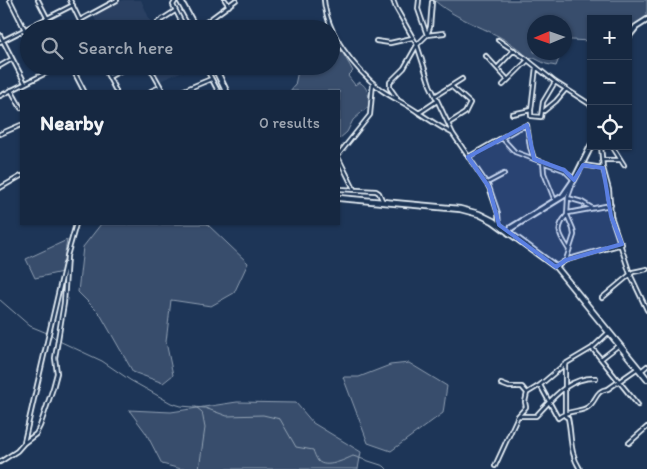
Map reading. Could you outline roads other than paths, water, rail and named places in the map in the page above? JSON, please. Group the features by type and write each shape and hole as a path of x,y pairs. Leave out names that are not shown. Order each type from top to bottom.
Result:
{"main road":[{"path":"178,0 190,20"},
{"path":"218,75 226,90"},
{"path":"340,198 460,209 486,217 556,267 647,379"}],"street":[{"path":"10,0 20,20"},
{"path":"38,0 47,18"},
{"path":"70,0 80,20 117,0"},
{"path":"178,0 173,5 180,20"},
{"path":"225,0 228,6"},
{"path":"209,20 236,0"},
{"path":"324,0 328,20"},
{"path":"393,0 417,45 435,96 453,134 487,183 498,213 499,225"},
{"path":"419,0 418,8 427,35"},
{"path":"397,100 390,88 390,82 404,68 417,45 427,35 430,27 432,2"},
{"path":"43,20 73,5"},
{"path":"161,20 175,11"},
{"path":"632,32 647,20"},
{"path":"1,41 20,32"},
{"path":"427,35 444,34"},
{"path":"0,35 1,41 20,74"},
{"path":"376,41 390,43 412,38"},
{"path":"498,40 527,59"},
{"path":"340,43 359,68 373,82 397,100 453,134"},
{"path":"497,68 514,50"},
{"path":"486,56 508,80"},
{"path":"0,66 12,59"},
{"path":"503,85 528,60 555,82 587,102"},
{"path":"536,67 531,116 540,117 543,111 556,101 566,89"},
{"path":"21,75 25,83"},
{"path":"0,96 42,75"},
{"path":"76,75 83,90"},
{"path":"113,75 109,77 116,90"},
{"path":"154,75 162,90"},
{"path":"209,75 217,90"},
{"path":"184,90 211,79"},
{"path":"435,96 462,80"},
{"path":"340,153 370,115 373,82"},
{"path":"543,111 543,102 555,82"},
{"path":"153,90 160,87"},
{"path":"449,123 465,113 470,104 469,100 452,87"},
{"path":"11,90 20,106"},
{"path":"420,113 437,100"},
{"path":"512,114 531,110"},
{"path":"0,134 20,125"},
{"path":"468,156 527,125 534,159"},
{"path":"502,138 515,152 564,170 574,180"},
{"path":"509,233 512,228 563,196 583,165 589,150"},
{"path":"601,150 602,168 609,190 611,216 622,244 630,274 647,310"},
{"path":"614,150 624,165"},
{"path":"602,160 620,160"},
{"path":"340,161 354,189"},
{"path":"543,162 544,173 555,202"},
{"path":"583,165 602,168"},
{"path":"487,183 504,174"},
{"path":"0,188 20,177"},
{"path":"566,260 574,235 574,229 567,214 568,198 574,180"},
{"path":"340,189 376,191 380,193 383,202"},
{"path":"568,198 582,202 592,208"},
{"path":"569,250 559,233 559,224 567,214 610,204"},
{"path":"24,443 76,225"},
{"path":"556,267 566,260 622,244"},
{"path":"0,462 36,434 40,426 56,373 55,358 64,303 67,256"},
{"path":"602,298 633,272 647,269"},
{"path":"495,466 518,416 526,407 527,393 565,364 592,348 609,332"},
{"path":"601,359 619,345"},
{"path":"592,348 638,405"},
{"path":"565,364 565,412 570,428 569,433 573,454 580,469"},
{"path":"540,384 558,418 565,412 588,407 602,389 608,390 647,366"},
{"path":"518,416 536,416 565,387 580,379 596,378"},
{"path":"501,384 509,387 522,387 527,393"},
{"path":"629,443 647,427"}],"waterway":[{"path":"0,300 30,326 52,335 57,340 102,361 130,380 171,403 181,406 205,408 227,416 263,415 280,419 296,447 313,450 318,461 321,463 335,463 353,456 384,466 387,469"},
{"path":"196,407 202,412 205,428 199,469"}]}
